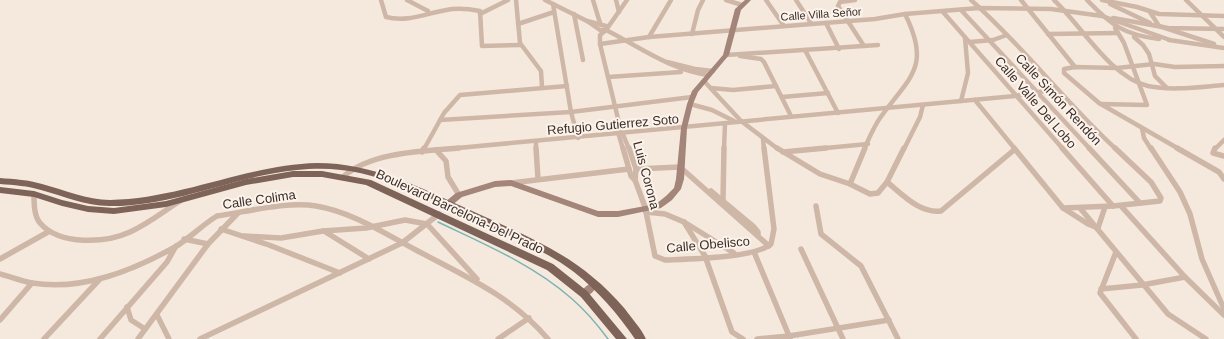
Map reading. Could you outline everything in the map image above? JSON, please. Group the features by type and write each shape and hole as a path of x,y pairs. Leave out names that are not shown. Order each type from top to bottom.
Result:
{"main road":[{"name":"Boulevard Barcelona-Del Prado","path":"0,181 41,187 74,198 92,202 110,203 158,198 268,170 327,165 353,168 393,180 533,242 577,270 594,284 630,323 642,339"},
{"name":"Boulevard Barcelona-Del Prado","path":"0,190 34,194 62,204 88,209 114,211 166,204 270,178 300,174 343,176 368,182 550,267 584,294 622,339"}],"street":[{"path":"381,0 386,17 392,20 403,19 440,7 465,5 480,11 482,46 520,45"},
{"path":"407,0 428,11"},
{"path":"480,14 508,0"},
{"path":"516,0 518,8 520,45 542,72 542,87"},
{"path":"545,0 587,21 600,30 606,30 627,39 662,61 684,72"},
{"path":"592,0 600,23"},
{"path":"616,0 619,12"},
{"path":"600,44 600,35 606,30 627,0"},
{"path":"649,36 657,26 671,0"},
{"path":"692,34 698,10 703,0"},
{"path":"726,0 742,5"},
{"path":"512,183 598,214 618,214 646,210 658,206 669,198 677,189 680,179 684,128 692,97 704,81 728,55 731,30 742,5 748,0"},
{"path":"766,0 784,26"},
{"path":"796,0 811,23"},
{"path":"855,0 838,3 840,9 864,46"},
{"name":"Calle Valle Del Lobo","path":"971,0 1007,35 1092,127 1151,182 1161,198 1160,201 1140,203"},
{"path":"1021,0 1075,67"},
{"path":"1054,0 1065,10 1117,68 1139,84 1167,88 1224,85"},
{"path":"1087,0 1120,32 1147,105 1099,103"},
{"path":"1101,0 1121,8 1153,25"},
{"path":"1101,0 1137,7 1150,12 1201,16 1224,16"},
{"path":"1186,0 1224,37"},
{"path":"553,4 571,112 578,138"},
{"name":"Calle Villa Señor","path":"600,44 649,36 692,34 811,23 875,19 905,14 979,8 1065,10 1102,16 1170,40"},
{"name":"Calle Simón Rendón","path":"961,10 1140,203"},
{"path":"518,24 554,12"},
{"name":"Calle Valle Del Lobo","path":"943,12 1015,96 1113,206"},
{"path":"1150,12 1159,26 1224,48"},
{"path":"574,14 583,60"},
{"path":"850,184 877,123 888,107 908,85 917,65 917,40 905,14"},
{"path":"1102,16 1168,28 1224,28"},
{"path":"587,21 600,23 606,26 606,30"},
{"path":"826,23 839,49"},
{"path":"1048,34 1120,32"},
{"name":"Calle Villa Señor","path":"1120,32 1224,48"},
{"path":"1130,34 1143,43 1154,64 1155,76 1167,88"},
{"path":"970,42 989,40 1007,35"},
{"path":"961,101 968,72 965,38"},
{"name":"Luis Corona","path":"600,44 620,127 624,133 636,169 635,180 646,210 655,256 658,259"},
{"path":"728,55 839,49 878,45"},
{"path":"805,50 838,113"},
{"path":"728,55 761,59 764,62 791,116"},
{"path":"662,61 711,73"},
{"path":"1224,66 1175,67 1154,64 1117,68 1075,67 1064,69 1064,73 1099,103 1219,172 1224,179"},
{"path":"608,77 684,72 711,73"},
{"path":"704,81 724,105 741,121 782,152 820,174 874,194 887,182 920,117 923,105"},
{"path":"422,152 440,120 458,96 464,94 567,86"},
{"path":"711,88 733,90 776,86"},
{"name":"Refugio Gutierrez Soto","path":"343,176 353,168 392,156 436,150 684,128 725,124 734,121 975,100 1038,93 1057,89"},
{"path":"782,97 828,93"},
{"path":"440,120 571,112 692,97"},
{"path":"975,100 1014,150 1063,208 1088,224 1098,228"},
{"path":"690,104 712,110 734,121"},
{"path":"723,200 725,124"},
{"path":"620,127 618,133 631,176 635,180"},
{"path":"1142,128 1144,138 1180,192 1190,214 1202,259 1224,309"},
{"name":"Calle Obelisco","path":"658,259 665,260 754,252 769,246 772,242 774,229 764,139"},
{"path":"1224,140 1215,148 1213,154 1224,156"},
{"path":"536,142 538,179"},
{"path":"782,152 868,144"},
{"path":"436,150 446,161 448,178 459,195"},
{"path":"887,182 925,210 935,213 941,211 1014,150"},
{"path":"636,169 680,167 696,183 769,246"},
{"path":"448,204 459,195 495,184 629,169"},
{"path":"696,183 723,200 756,229 758,236"},
{"path":"34,194 34,211 40,223 48,232 84,240 105,239 129,232 183,200"},
{"path":"1063,208 1121,206 1140,203"},
{"name":"Calle Colima","path":"0,274 32,283 61,285 99,280 176,246 217,216 300,204 312,204 361,219 482,283 504,296 529,318 548,339"},
{"path":"816,206 823,238 861,266 898,339"},
{"path":"1121,206 1185,277 1224,315"},
{"path":"1098,228 1105,207"},
{"path":"1080,208 1098,228 1142,285 1168,314 1206,339"},
{"path":"646,210 665,214 684,222 734,253"},
{"path":"138,339 208,244 238,213"},
{"path":"200,339 402,242 439,214"},
{"path":"244,236 281,238 323,231 374,226 405,220 427,224 482,283"},
{"path":"684,222 705,256 732,332 743,339"},
{"path":"221,229 244,236 340,273"},
{"path":"323,231 369,259"},
{"path":"0,259 48,232"},
{"path":"184,239 208,244"},
{"path":"100,339 174,254 176,246"},
{"path":"801,249 843,339"},
{"path":"754,252 790,338"},
{"path":"1116,252 1115,261 1100,293 1136,339"},
{"path":"1101,289 1142,285 1185,277"},
{"path":"44,339 99,280"},
{"path":"0,320 32,283"},
{"path":"584,294 594,284"},
{"path":"127,307 131,320 145,329"},
{"path":"157,315 169,339"},
{"path":"498,339 529,318"},
{"path":"757,339 790,338 838,328 889,320"}],"waterway":[{"path":"438,222 524,265 556,286 591,317 608,339"}]}
